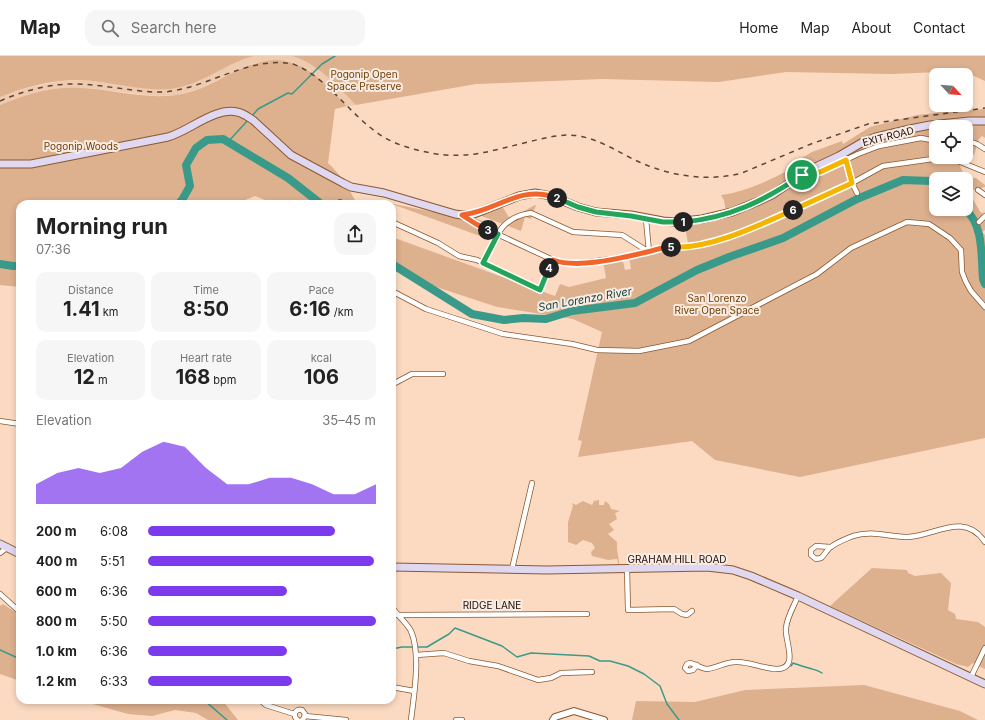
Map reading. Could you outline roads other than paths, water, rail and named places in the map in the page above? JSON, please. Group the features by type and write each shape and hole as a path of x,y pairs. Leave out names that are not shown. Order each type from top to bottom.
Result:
{"main road":[{"path":"0,164 31,164 168,137 214,115 225,112 236,112 250,118 291,155 351,187 384,193 444,212 462,215 482,212 519,196 535,193 550,196 587,210 675,222 718,216 759,201 772,195 802,175 840,156 863,142 876,137 930,125 985,121"},
{"path":"0,544 16,552"},
{"name":"GRAHAM HILL ROAD","path":"396,567 512,569 707,568 733,570 798,596 985,684"}],"street":[{"name":"EXIT ROAD","path":"802,175 820,172 867,150 920,138 929,139"},
{"path":"973,143 985,148"},
{"path":"462,215 482,228 553,260 574,264 649,252 662,247 678,248 716,242 785,214 852,183 883,166 932,159 958,161 985,172"},
{"path":"846,160 852,183 857,193"},
{"path":"978,190 985,195"},
{"path":"483,263 503,225 510,219 531,213 573,232 622,235 649,252"},
{"path":"979,222 985,216"},
{"path":"646,218 649,252"},
{"path":"396,293 426,309 503,334 572,344 598,350 639,351 689,341 817,274 851,248 907,222 929,224 950,238 961,250 962,272 966,282 971,291 985,307"},
{"path":"396,224 438,243 459,256 483,263 540,290 553,260"},
{"path":"396,382 412,374 443,374"},
{"path":"0,422 16,424"},
{"path":"512,569 532,483"},
{"path":"830,547 853,536 867,533 907,537 919,536 954,526 970,530 977,534 985,542"},
{"path":"0,553 8,547"},
{"path":"628,569 628,610 674,609 687,615 692,611"},
{"path":"0,594 16,608"},
{"path":"697,665 707,669 736,662 777,669 786,666 790,655 786,634 787,620 798,596"},
{"name":"RIDGE LANE","path":"397,615 587,614"},
{"path":"397,615 410,629 415,642 416,653 411,720"},
{"path":"971,677 985,648"},
{"path":"416,653 444,653 468,661 498,666 538,680 551,678 561,673 592,672"},
{"path":"396,688 414,691"},
{"path":"265,704 294,714 295,718 298,720"},
{"path":"294,714 296,711 301,710 304,711 303,718 346,720"},
{"path":"553,720 555,717 574,711 604,720"},
{"path":"456,720 462,720"}],"waterway":[{"path":"251,117 258,109 288,93 292,94 322,64 335,56"},
{"path":"228,142 248,120"},
{"name":"San Lorenzo River","path":"182,200 190,186 186,165 196,148 207,140 223,139 288,178 316,200"},
{"name":"San Lorenzo River","path":"396,266 472,314 504,320 523,318 546,319 572,311 635,303 697,270 783,238 857,199 903,180 929,181"},
{"name":"San Lorenzo River","path":"971,216 979,232 983,279 985,284"},
{"name":"San Lorenzo River","path":"0,264 16,266"},
{"path":"396,648 427,647 449,634 455,628 502,646 517,657 531,653 589,656 600,661 610,661 628,666 644,674 660,686 667,704 679,720"},
{"path":"0,650 16,657"},
{"path":"791,666 793,663 817,670 822,673"},
{"path":"209,704 227,720"}],"railway":[{"path":"0,101 36,89 64,84 165,92 187,88 247,67 277,63 293,64 306,70 328,87 370,128 393,142 412,149 444,155 469,155 547,138 573,135 595,140 649,166 675,174 702,177 729,176 742,173 811,144 868,124 985,108"}],"park label":[{"name":"Pogonip Open Space Preserve","path":"364,80"},
{"name":"Pogonip Woods","path":"81,146"},
{"name":"San Lorenzo River Open Space","path":"717,304"}]}
